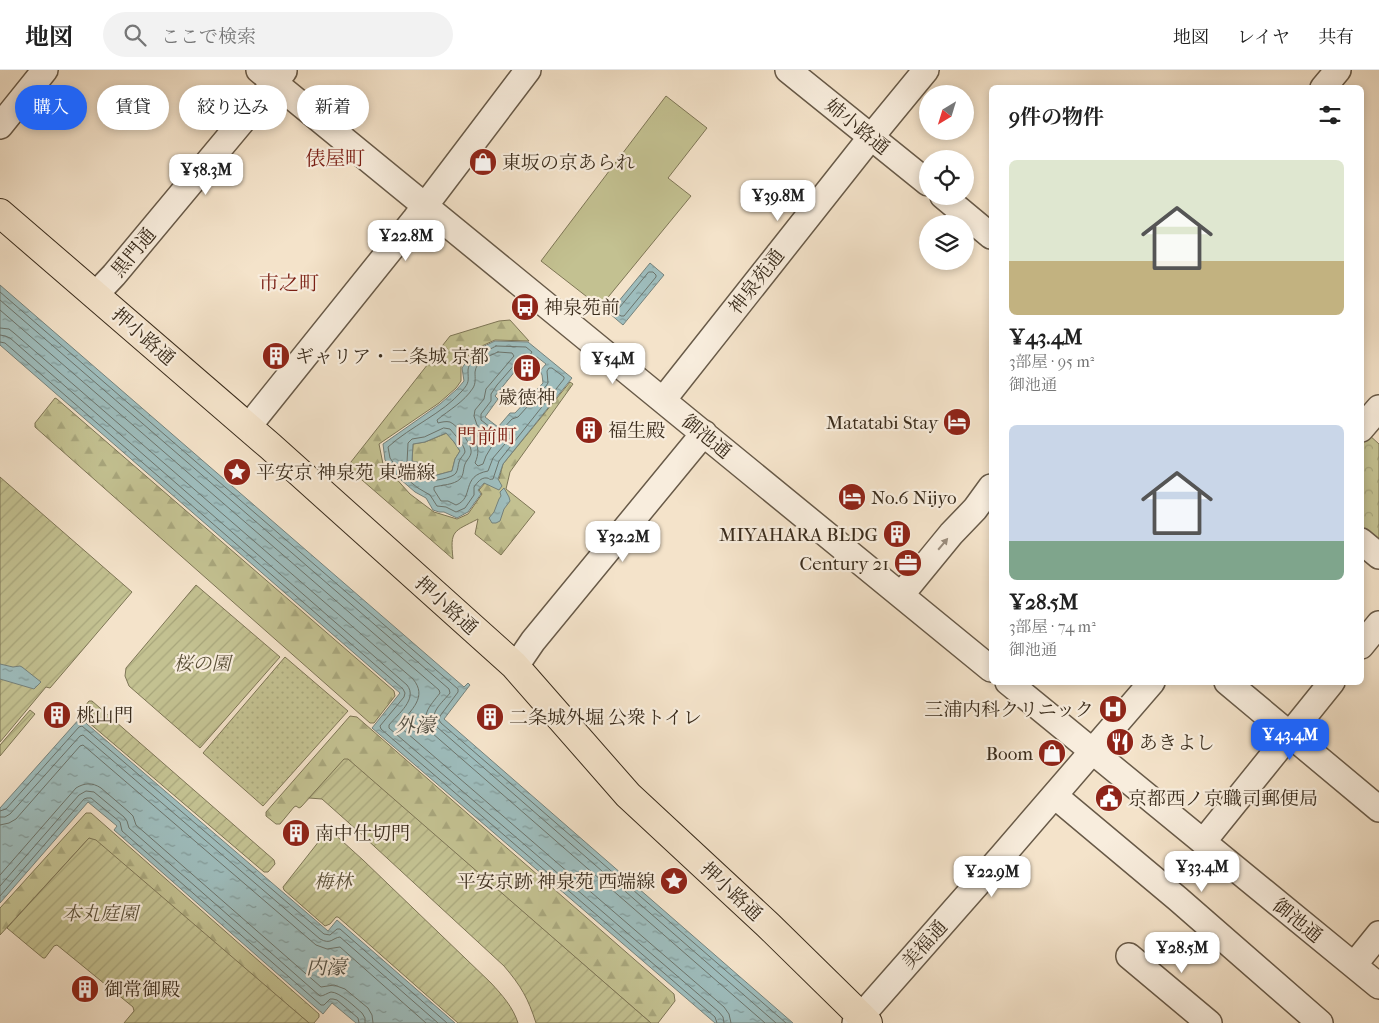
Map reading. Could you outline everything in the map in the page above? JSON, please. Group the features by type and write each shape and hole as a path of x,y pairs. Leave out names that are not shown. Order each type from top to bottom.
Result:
{"main road":[{"name":"押小路通","path":"0,213 248,427 514,665 628,795 768,925 861,1021"}],"street":[{"path":"0,126 46,70"},
{"path":"248,427 408,227 528,70"},
{"name":"姉小路通","path":"788,70 919,176"},
{"name":"神泉苑通","path":"663,400 926,70"},
{"path":"1326,85 1338,70"},
{"name":"御池通","path":"273,74 424,205 989,667"},
{"name":"黒門通","path":"96,294 114,275 273,74"},
{"path":"954,205 989,234"},
{"path":"1364,426 1379,408"},
{"path":"514,665 704,434"},
{"path":"901,595 951,534 975,510 989,490"},
{"path":"1364,544 1379,556"},
{"path":"1364,642 1379,624"},
{"name":"御池通","path":"1012,685 1379,986"},
{"name":"美福通","path":"861,1021 1149,685"},
{"path":"1232,685 1379,809"},
{"path":"1202,842 1330,685"},
{"path":"1055,796 1178,899 1320,1023"},
{"path":"1354,965 1379,934"},
{"path":"1130,956 1209,1023"}],"green space":[{"path":"666,96 707,128 668,178 691,196 600,307 541,261"},
{"path":"510,320 529,341 495,340 473,350 461,365 461,381 456,388 439,403 379,444 383,464 410,494 434,512 457,519 468,514 482,494 479,490 485,483 490,485 499,479 503,464 570,382 573,384 510,472 506,489 535,512 501,555 475,534 478,519 463,527 453,537 453,559 347,467 450,336 499,321"},
{"path":"55,398 394,691 395,696 374,723 370,723 35,427 35,423"},
{"path":"447,433 460,451 455,459 452,471 437,475 427,475 412,462 413,444 425,442"},
{"path":"1368,434 1379,444 1379,546 1364,534 1364,439"},
{"path":"0,477 132,592 50,688 46,687 0,742"},
{"name":"桜の園","path":"196,585 280,657 200,748 129,686 125,676 126,668"},
{"path":"285,657 348,711 263,806 203,753"},
{"path":"89,701 92,701 274,860 275,864 268,872 264,872 81,716 81,711"},
{"path":"30,710 35,714 0,756 0,745"},
{"path":"350,716 357,717 674,994 675,1001 658,1023 651,1023 348,760 344,760 301,807 294,807 280,824 276,824 266,816 266,812"},
{"path":"344,759 348,759 651,1023 536,1023 523,993 504,966 322,799 309,798"},
{"path":"86,813 91,813 319,1014 314,1023 309,1023 89,838 0,935 0,908"},
{"name":"梅林","path":"327,831 331,831 363,860 491,983 510,1006 518,1023 458,1023 338,917 325,926 284,890 283,887"},
{"name":"本丸庭園","path":"89,838 96,840 309,1023 124,1023 134,1011 133,1007 57,945 43,958 7,928"}],"water":[{"path":"650,263 664,275 623,325 609,313"},
{"name":"外濠","path":"0,285 464,687 468,683 470,685 444,719 793,1023 715,1023 372,728 400,693 0,345"},
{"path":"495,341 528,342 572,378 503,464 498,479 502,486 499,490 484,483 478,490 481,494 468,512 457,518 444,512 433,510 426,498 415,492 400,479 385,460 383,444 440,404 457,389 464,381 462,368 474,351","holes":["537,357 546,364 540,371 543,383 515,413 510,413 498,427 485,417 498,399 495,396 520,365","446,433 460,451 455,459 452,471 437,475 427,475 421,463 412,461 413,444 425,442"]},
{"path":"504,488 510,501 504,509 500,521 492,523 489,518 494,512 501,496 500,492"},
{"path":"0,664 13,667 20,666 41,682 34,689 0,679"},
{"name":"内濠","path":"80,718 328,931 337,920 455,1023 356,1023 332,1003 323,1014 114,830 117,826 88,802 0,903 0,808"}],"place":[{"name":"東坂の京あられ","path":"483,162"},
{"name":"神泉苑前","path":"525,307"},
{"name":"ギャリア・二条城 京都","path":"276,356"},
{"name":"歳徳神","path":"527,368"},
{"name":"Matatabi Stay","path":"957,422"},
{"name":"福生殿","path":"589,430"},
{"name":"平安京 神泉苑 東端線","path":"237,472"},
{"name":"No.6 Nijyo","path":"852,497"},
{"name":"MIYAHARA BLDG","path":"897,534"},
{"name":"Century 21","path":"908,563"},
{"name":"三浦内科クリニック","path":"1113,709"},
{"name":"桃山門","path":"57,715"},
{"name":"二条城外堀 公衆トイレ","path":"490,717"},
{"name":"あきよし","path":"1120,742"},
{"name":"Boom","path":"1052,753"},
{"name":"京都西ノ京職司郵便局","path":"1109,798"},
{"name":"南中仕切門","path":"296,833"},
{"name":"平安京跡 神泉苑 西端線","path":"674,881"},
{"name":"御常御殿","path":"85,989"}],"district":[{"name":"俵屋町","path":"335,158"},
{"name":"市之町","path":"289,283"},
{"name":"門前町","path":"487,436"}]}
